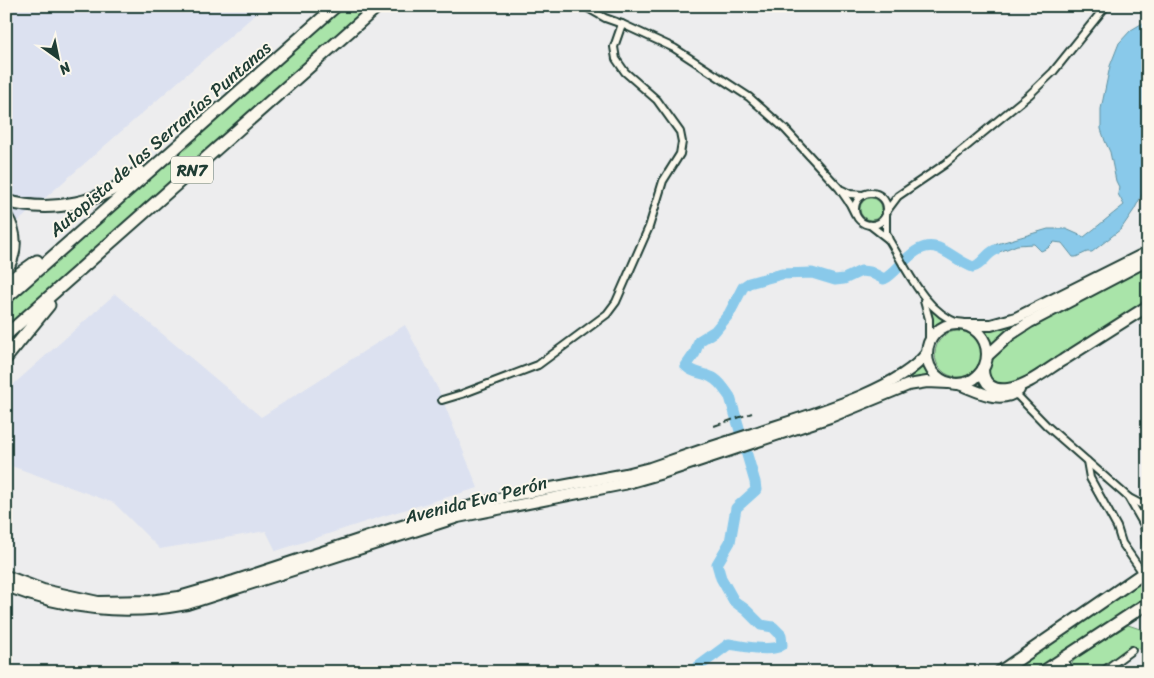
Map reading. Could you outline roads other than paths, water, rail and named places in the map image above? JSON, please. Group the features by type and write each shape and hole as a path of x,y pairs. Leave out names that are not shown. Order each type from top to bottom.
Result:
{"highway":[{"name":"Autopista de las Serranías Puntanas","path":"6,298 336,6"},
{"name":"RN7","path":"6,335 378,6"},
{"path":"6,201 26,206 54,206 84,201 113,190 136,174 227,94 270,64"},
{"path":"6,283 33,265 84,223 122,196"},
{"path":"6,358 60,293 117,241 146,210"},
{"path":"6,216 14,232 15,244 12,259 6,270"},
{"path":"1000,672 1145,571"},
{"path":"1044,672 1148,603"}],"main road":[{"path":"1148,252 1016,318 991,325 946,326 931,340 928,350 929,364 935,374 954,383 995,397 1005,397 1015,393 1036,377 1148,306"},
{"path":"987,356 1010,335 1030,322 1148,260"},
{"path":"962,325 977,332 983,338 987,356 983,369 985,381 991,387 996,389 1014,388 1036,377"},
{"name":"Avenida Eva Perón","path":"766,434 889,383 913,368 928,350"},
{"path":"954,383 970,381 983,369"},
{"name":"Avenida Eva Perón","path":"6,576 43,590 98,602 150,601 179,597 448,512 514,495 626,474 719,449 830,417 908,385 927,382 954,383"},
{"name":"Avenida Eva Perón","path":"6,586 46,600 90,609 165,608 206,599 458,518 624,484 659,474 719,449"}],"street":[{"path":"584,6 605,18 674,48 749,97 780,124 839,188 861,222 870,225 889,240"},
{"path":"870,225 879,223 898,196 945,164 1029,95 1053,72 1106,6"},
{"path":"442,400 538,365 607,314 616,302 650,227 663,181 680,154 682,142 680,132 657,100 629,76 616,59 614,47 622,24"},
{"path":"839,188 850,194 898,196"},
{"path":"855,214 856,203 863,195"},
{"path":"879,195 886,204 885,227 889,240 920,291 937,311 947,319 962,325"},
{"path":"920,291 928,312 928,350"},
{"path":"1015,393 1047,426 1128,497 1148,508"},
{"path":"1087,461 1090,478 1116,526 1122,543 1145,571"},
{"path":"1128,497 1144,524 1148,558"},
{"path":"1102,672 1132,650"},
{"path":"1063,659 1072,672"}],"water":[{"path":"1148,20 1148,183 1134,210 1121,229 1092,252 1076,257 1073,257 1062,243 1054,242 1048,248 1041,251 1034,244 1017,245 984,258 988,250 997,244 1048,229 1066,229 1084,237 1124,205 1118,194 1119,187 1110,152 1101,129 1101,109 1110,66 1119,43 1131,30"}],"waterway":[{"path":"691,672 729,644 764,649 782,645 781,635 773,627 761,625 734,601 721,578 717,564 730,542 736,508 756,490 730,397 717,380 686,366 695,353 699,341 715,331 729,314 743,287 749,283 782,274 812,273 835,280 844,279 861,271 870,272 884,279 913,253 927,247 939,248 973,267 995,250"}],"railway":[{"path":"714,426 752,413"}]}
